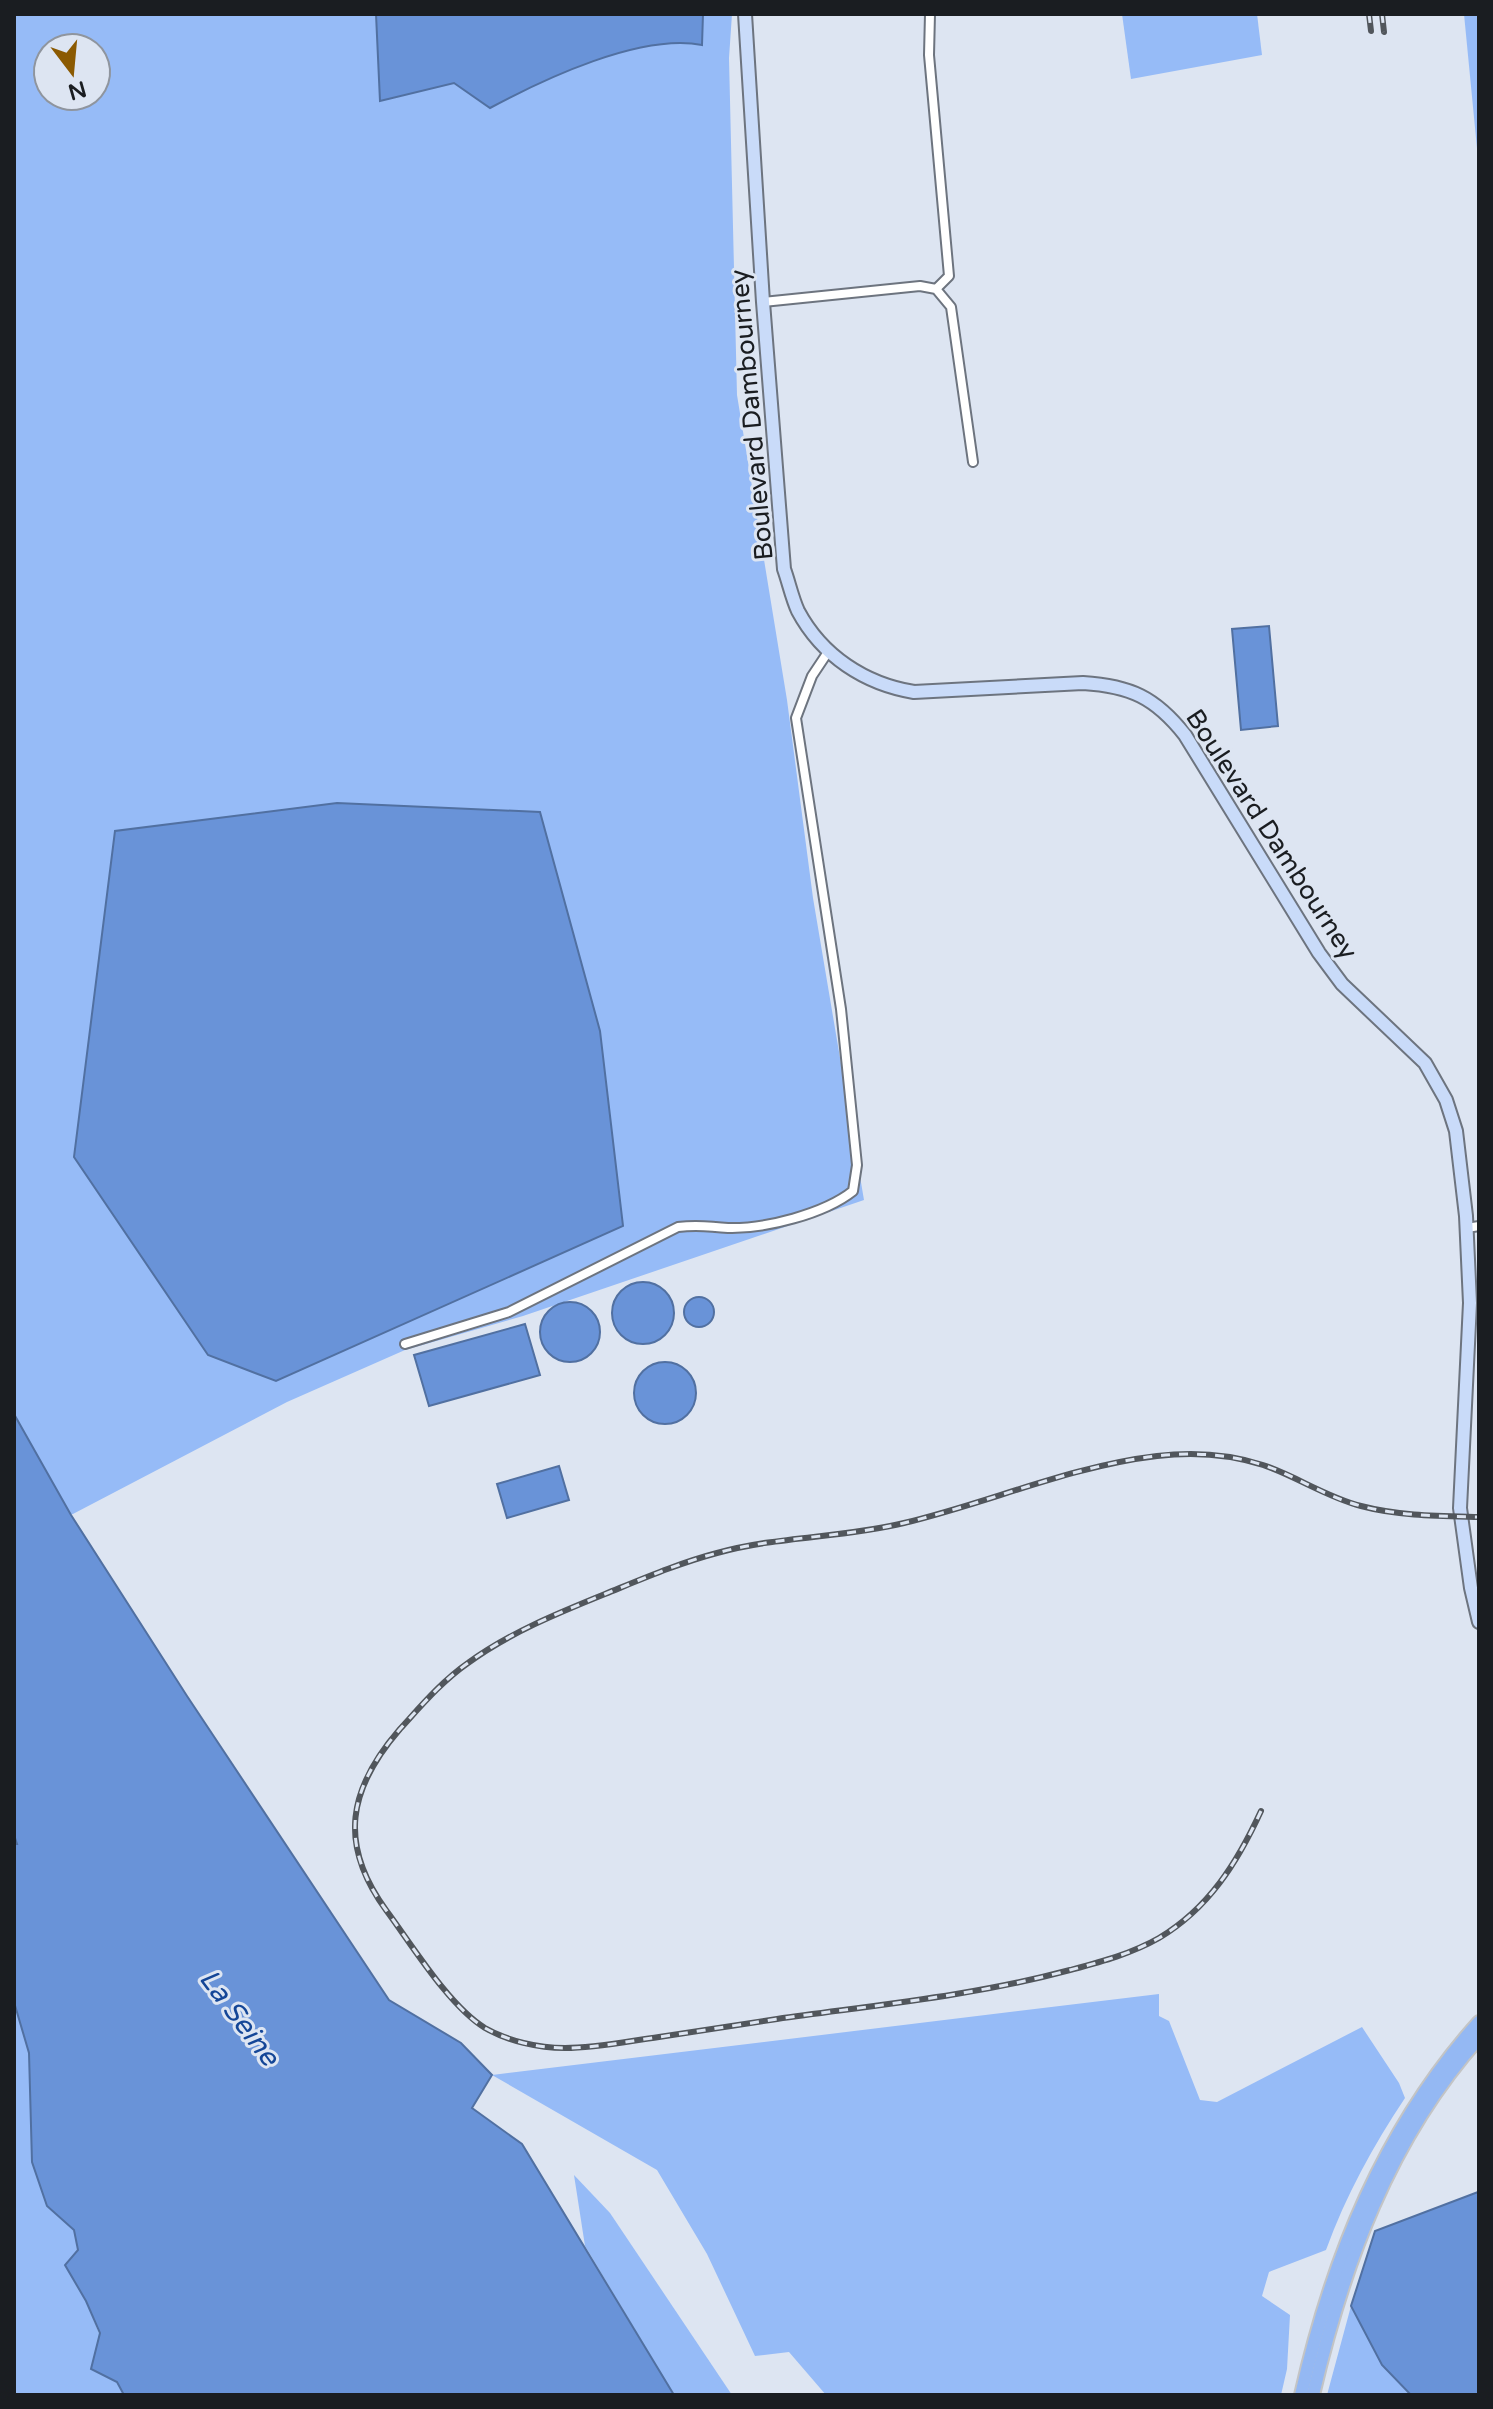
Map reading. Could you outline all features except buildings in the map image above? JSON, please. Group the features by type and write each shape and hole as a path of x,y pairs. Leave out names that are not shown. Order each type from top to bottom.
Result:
{"main road":[{"path":"1301,2395 1314,2337 1340,2253 1375,2175 1425,2091 1479,2022"},
{"path":"1313,2395 1341,2285 1368,2214 1427,2106 1479,2038"}],"street":[{"name":"Boulevard Dambourney","path":"745,14 784,569 797,608 810,631 828,652 874,682 904,691 1083,683 1107,685 1132,691 1168,714 1185,735 1319,953 1342,984 1408,1044 1437,1082 1456,1131 1473,1227 1460,1508 1479,1622"},
{"path":"930,14 929,55 949,276 936,289"},
{"path":"763,302 920,286 936,289 951,307 973,462"},
{"path":"405,1344 509,1312 678,1227 701,1224 725,1228 752,1227 789,1219 840,1202 853,1191 857,1165 841,1009 796,718 812,676 828,652"}],"shaded area":[{"path":"14,14 376,14 380,101 454,83 490,108 564,72 622,52 677,43 701,45 703,14 732,14 729,58 737,395 787,700 813,898 864,1200 523,1316 405,1350 287,1402 71,1515 14,1414","holes":["540,812 600,1031 208,1355"]},
{"path":"1122,14 1257,14 1262,55 1131,79"},
{"path":"1464,14 1479,14 1479,169"},
{"path":"1159,1994 1159,2016 1169,2021 1200,2100 1217,2102 1362,2027 1399,2083 1405,2098 1361,2171 1326,2250 1269,2272 1262,2296 1290,2315 1287,2369 1281,2395 826,2395 789,2352 755,2356 707,2254 657,2170 492,2075"},
{"path":"14,2002 29,2053 32,2162 47,2206 74,2230 86,2301 124,2395 14,2395"},
{"path":"574,2175 610,2213 732,2395 674,2395 585,2246"},
{"path":"1351,2306 1382,2365 1411,2395 1327,2395"}],"water":[{"path":"376,14 703,14 702,45 678,43 622,52 565,72 490,108 454,83 380,101"},
{"path":"1269,626 1278,726 1241,730 1232,629"},
{"path":"337,803 540,812 600,1031 623,1226 276,1381 208,1355 74,1157 115,831"},
{"path":"643,1282 665,1291 674,1313 665,1335 643,1344 621,1335 612,1313 621,1291"},
{"path":"699,1297 710,1301 714,1312 710,1323 699,1327 688,1323 684,1312 688,1301"},
{"path":"570,1302 591,1311 600,1332 591,1353 570,1362 549,1353 540,1332 549,1311"},
{"path":"525,1324 540,1375 429,1406 414,1355"},
{"path":"665,1362 687,1371 696,1393 687,1415 665,1424 643,1415 634,1393 643,1371"},
{"name":"La Seine","path":"14,1414 71,1515 389,2000 461,2043 492,2075 472,2108 522,2144 674,2395 124,2395 117,2382 91,2369 100,2333 65,2265 78,2250 74,2230 47,2206 32,2162 29,2053 14,2002 14,1844 17,1844 14,1835"},
{"path":"559,1466 569,1500 507,1518 497,1484"},
{"path":"1478,2192 1479,2395 1411,2395 1382,2365 1351,2306 1375,2231"}],"railway":[{"path":"1369,14 1371,31"},
{"path":"1382,14 1384,32"},
{"path":"1261,1811 1220,1883 1193,1913 1159,1938 1115,1957 1034,1979 961,1993 577,2048 544,2047 513,2040 494,2033 471,2018 432,1974 386,1910 371,1886 356,1840 360,1795 382,1751 432,1694 458,1670 534,1624 703,1557 763,1543 904,1523 1061,1476 1125,1461 1170,1455 1197,1454 1250,1461 1336,1497 1375,1509 1420,1515 1479,1517"}]}
